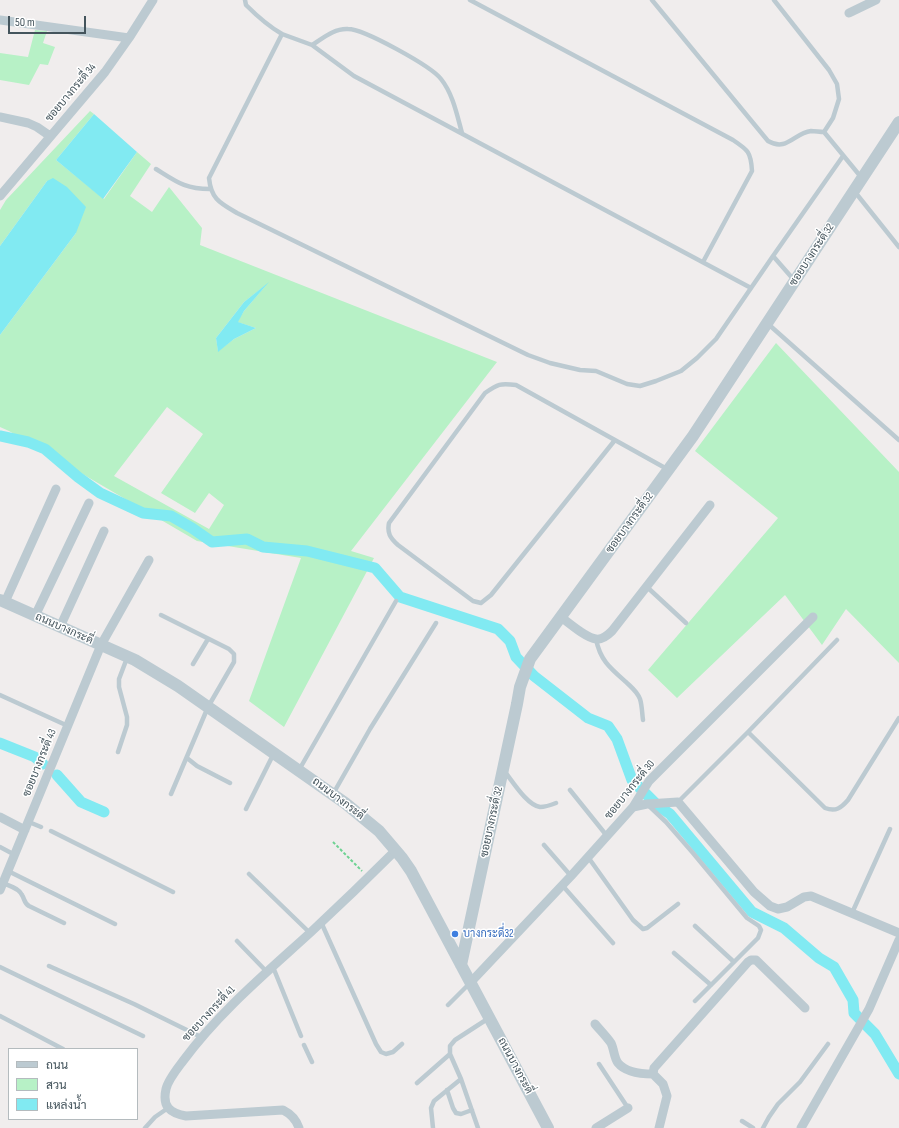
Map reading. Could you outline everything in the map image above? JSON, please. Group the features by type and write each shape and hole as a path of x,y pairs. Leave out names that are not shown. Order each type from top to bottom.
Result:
{"street":[{"name":"ซอยบางกระดี่ 34","path":"1,193 105,72 130,38 153,0"},
{"path":"849,13 876,0"},
{"path":"0,20 130,38"},
{"path":"0,117 28,123 38,127 50,136"},
{"name":"ซอยบางกระดี่ 32","path":"461,966 520,687 530,659 693,436 899,122"},
{"path":"2,601 56,490"},
{"path":"35,616 88,503"},
{"path":"561,617 589,637 596,639 603,638 612,631 710,505"},
{"path":"60,627 104,530"},
{"name":"ซอยบางกระดี่ 43","path":"1,886 101,645 149,560"},
{"name":"ถนนบางกระดี่","path":"2,601 128,657 178,686 333,794 379,831 412,871 548,1128"},
{"name":"ซอยบางกระดี่ 30","path":"470,983 571,876 633,807 647,784 813,617"},
{"path":"633,807 647,804 678,802 754,892 770,906 778,909 787,907 804,897 811,896 899,934"},
{"path":"0,817 27,826"},
{"name":"ซอยบางกระดี่ 41","path":"168,1108 165,1099 166,1088 176,1071 201,1037 225,1011 310,933 396,850"},
{"path":"802,1128 860,1027 899,940"},
{"path":"653,1074 654,1068 663,1057 751,960 756,960 805,1008"},
{"path":"595,1024 611,1044 618,1063 634,1072 653,1074 663,1084 667,1096 659,1128"},
{"path":"168,1108 175,1114 186,1116 283,1110 296,1120 299,1128"},
{"path":"596,1128 628,1108"}],"lane":[{"path":"246,0 246,5 271,28 282,34 312,45 354,76 751,288"},
{"path":"470,0 733,140 746,149 752,158 752,171 703,262"},
{"path":"652,0 768,142 775,145 787,143 811,131 824,132 862,178"},
{"path":"774,0 829,70 838,84 839,99 833,118 824,132"},
{"path":"312,45 331,33 347,29 364,32 419,62 441,78 450,93 462,133"},
{"path":"282,34 209,178 210,189 215,198 237,213 528,355 550,363 580,370 596,371 627,384 640,386 681,371 716,339 843,156"},
{"path":"156,169 179,184 195,189 210,189"},
{"path":"854,191 899,247"},
{"path":"773,256 795,281"},
{"path":"767,323 899,440"},
{"path":"615,440 491,595 481,603 473,601 398,545 391,538 388,530 389,523 485,393 502,383 516,385 615,440 669,470"},
{"path":"647,587 686,623"},
{"path":"299,770 396,601"},
{"path":"161,615 229,649 234,654 234,662 208,707 171,794"},
{"path":"333,794 370,729 436,623"},
{"path":"193,664 208,639"},
{"path":"596,639 598,650 608,666 636,691 642,706 643,720"},
{"path":"678,802 838,640"},
{"path":"118,752 127,721 119,687 119,679 128,657"},
{"path":"0,695 68,726"},
{"path":"748,732 810,795 825,808 831,810 843,806 848,800 899,718"},
{"path":"246,809 274,753"},
{"path":"187,758 197,766 230,783"},
{"path":"503,770 524,796 533,804 541,807 556,803"},
{"path":"570,790 607,836"},
{"path":"647,804 666,822 693,852 747,918 759,926 761,930 758,938 695,1001"},
{"path":"27,826 41,827"},
{"path":"852,914 890,829"},
{"path":"51,831 173,892"},
{"path":"544,845 571,876"},
{"path":"0,846 15,855"},
{"path":"588,857 633,920 643,929 647,928 678,904"},
{"path":"8,871 115,924"},
{"path":"249,874 310,933"},
{"path":"562,885 613,943"},
{"path":"1,886 19,891 25,903 29,906 64,922"},
{"path":"321,922 376,1044 382,1052 386,1054 393,1052 402,1044"},
{"path":"695,926 734,962"},
{"path":"237,941 270,969 301,1036"},
{"path":"674,953 711,985"},
{"path":"50,966 134,1004 201,1037"},
{"path":"0,967 143,1036"},
{"path":"448,1005 470,983"},
{"path":"0,1016 61,1048"},
{"path":"478,1128 461,1079 450,1054 450,1046 455,1040 489,1018"},
{"path":"763,1128 778,1104 800,1082 828,1044"},
{"path":"304,1045 312,1062"},
{"path":"417,1083 450,1054"},
{"path":"599,1064 628,1108"},
{"path":"433,1128 431,1108 434,1101 461,1079"},
{"path":"447,1090 456,1113 460,1114 472,1110"},
{"path":"145,1128 155,1117 168,1108"},
{"path":"742,1121 753,1128"}],"path":[{"path":"333,842 368,877"}],"green space":[{"path":"35,30 47,31 43,43 55,47 48,65 40,64 29,85 0,80 0,53 28,57"},
{"path":"90,111 94,114 56,160 104,199 137,152 151,164 130,196 152,212 169,187 202,228 200,245 497,362 351,551 374,558 284,727 249,701 301,558 197,541 0,427 0,335 76,233 47,181 0,246 0,210 6,200","holes":["267,284 244,311 237,322 256,328 234,339 218,351 216,338 244,302","167,407 203,434 161,493 195,513 209,493 224,505 209,529 114,476"]},
{"path":"776,343 899,472 899,663 846,609 822,645 785,595 677,698 648,670 778,518 695,451"}],"water":[{"path":"94,114 137,152 103,199 56,160"},
{"path":"53,178 67,187 86,207 76,233 0,335 0,246 47,181"},
{"path":"269,282 244,311 238,322 256,328 234,339 218,352 216,338 244,302"}],"waterway":[{"path":"0,436 28,442 45,449 78,477 100,493 143,513 171,516 212,542 247,539 263,547 307,551 375,568 400,597 498,629 510,641 516,657 534,676 588,718 608,726 617,739 632,780 657,805 670,814 752,912 784,928 819,958 834,967 853,1000 854,1013 875,1034 899,1074"},
{"path":"0,743 35,757 43,764"},
{"path":"57,775 81,802 104,812"}],"place":[{"name":"บางกระดี่32","path":"455,934"}]}
